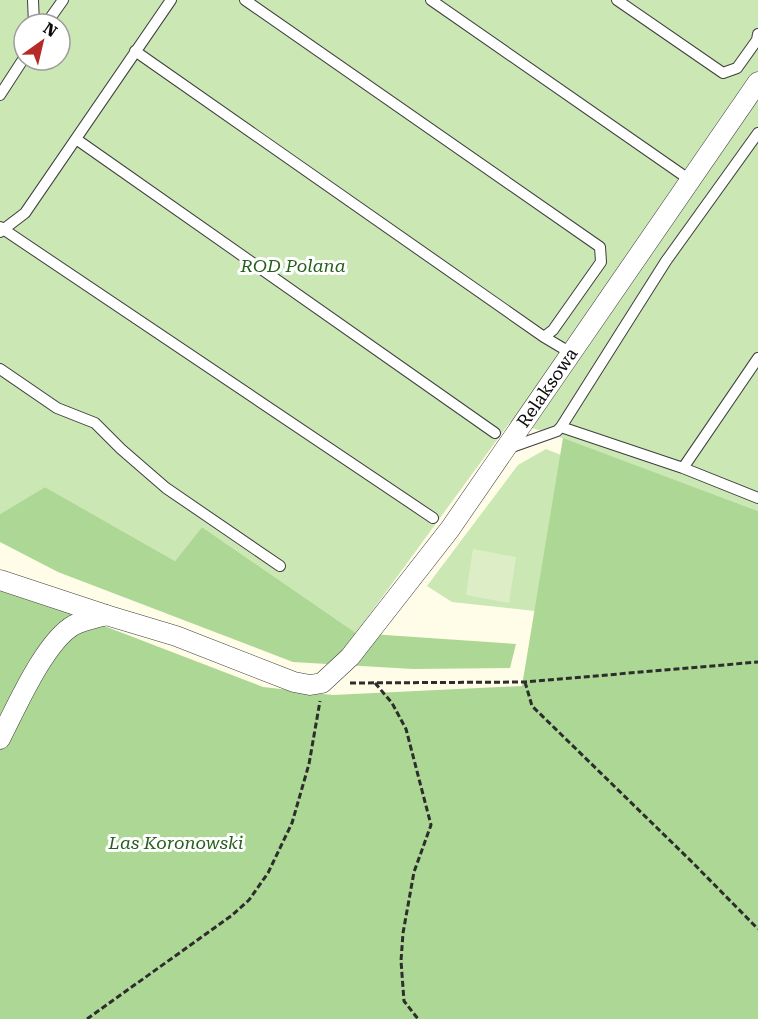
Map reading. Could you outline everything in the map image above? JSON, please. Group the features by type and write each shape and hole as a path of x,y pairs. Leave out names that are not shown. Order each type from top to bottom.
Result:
{"street":[{"name":"Relaksowa","path":"322,683 350,657 450,529 500,441 571,353 758,82"},
{"path":"0,580 176,636 294,682 310,685 322,683"},
{"path":"43,595 56,610 58,637"},
{"path":"0,739 32,677 58,637 84,620 106,615"}],"lane":[{"path":"171,0 25,213 1,229 433,518"},
{"path":"245,0 600,247 601,262 553,330 544,337"},
{"path":"431,0 690,180"},
{"path":"617,0 723,73 737,68 757,40 758,34"},
{"path":"135,51 544,337 571,353"},
{"path":"0,95 15,72"},
{"path":"76,139 500,441 558,431 666,261 758,133"},
{"path":"682,468 758,358"},
{"path":"0,369 57,408 95,423 166,488 280,566"},
{"path":"561,427 682,468 758,498"}],"path":[{"path":"87,1019 213,929 249,900 268,873 292,823 309,764 322,683 525,682 758,662"},
{"path":"525,682 532,706 758,929"},
{"path":"375,683 392,703 406,729 431,825 414,872 402,942 404,1000 418,1019"}],"green space":[{"name":"ROD Polana","path":"0,0 758,0 758,511 546,432 510,422 356,633 202,527 175,561 45,487 0,514"},
{"name":"Las Koronowski","path":"563,438 758,511 758,1019 0,1019 0,586 263,687 333,695 522,686"},
{"path":"546,449 561,455 535,611 452,602 427,586 518,465"},
{"path":"45,487 175,561 202,527 356,633 516,644 510,668 413,669 293,662 58,572 0,542 0,514"},
{"path":"473,549 516,557 509,603 466,595"}]}
